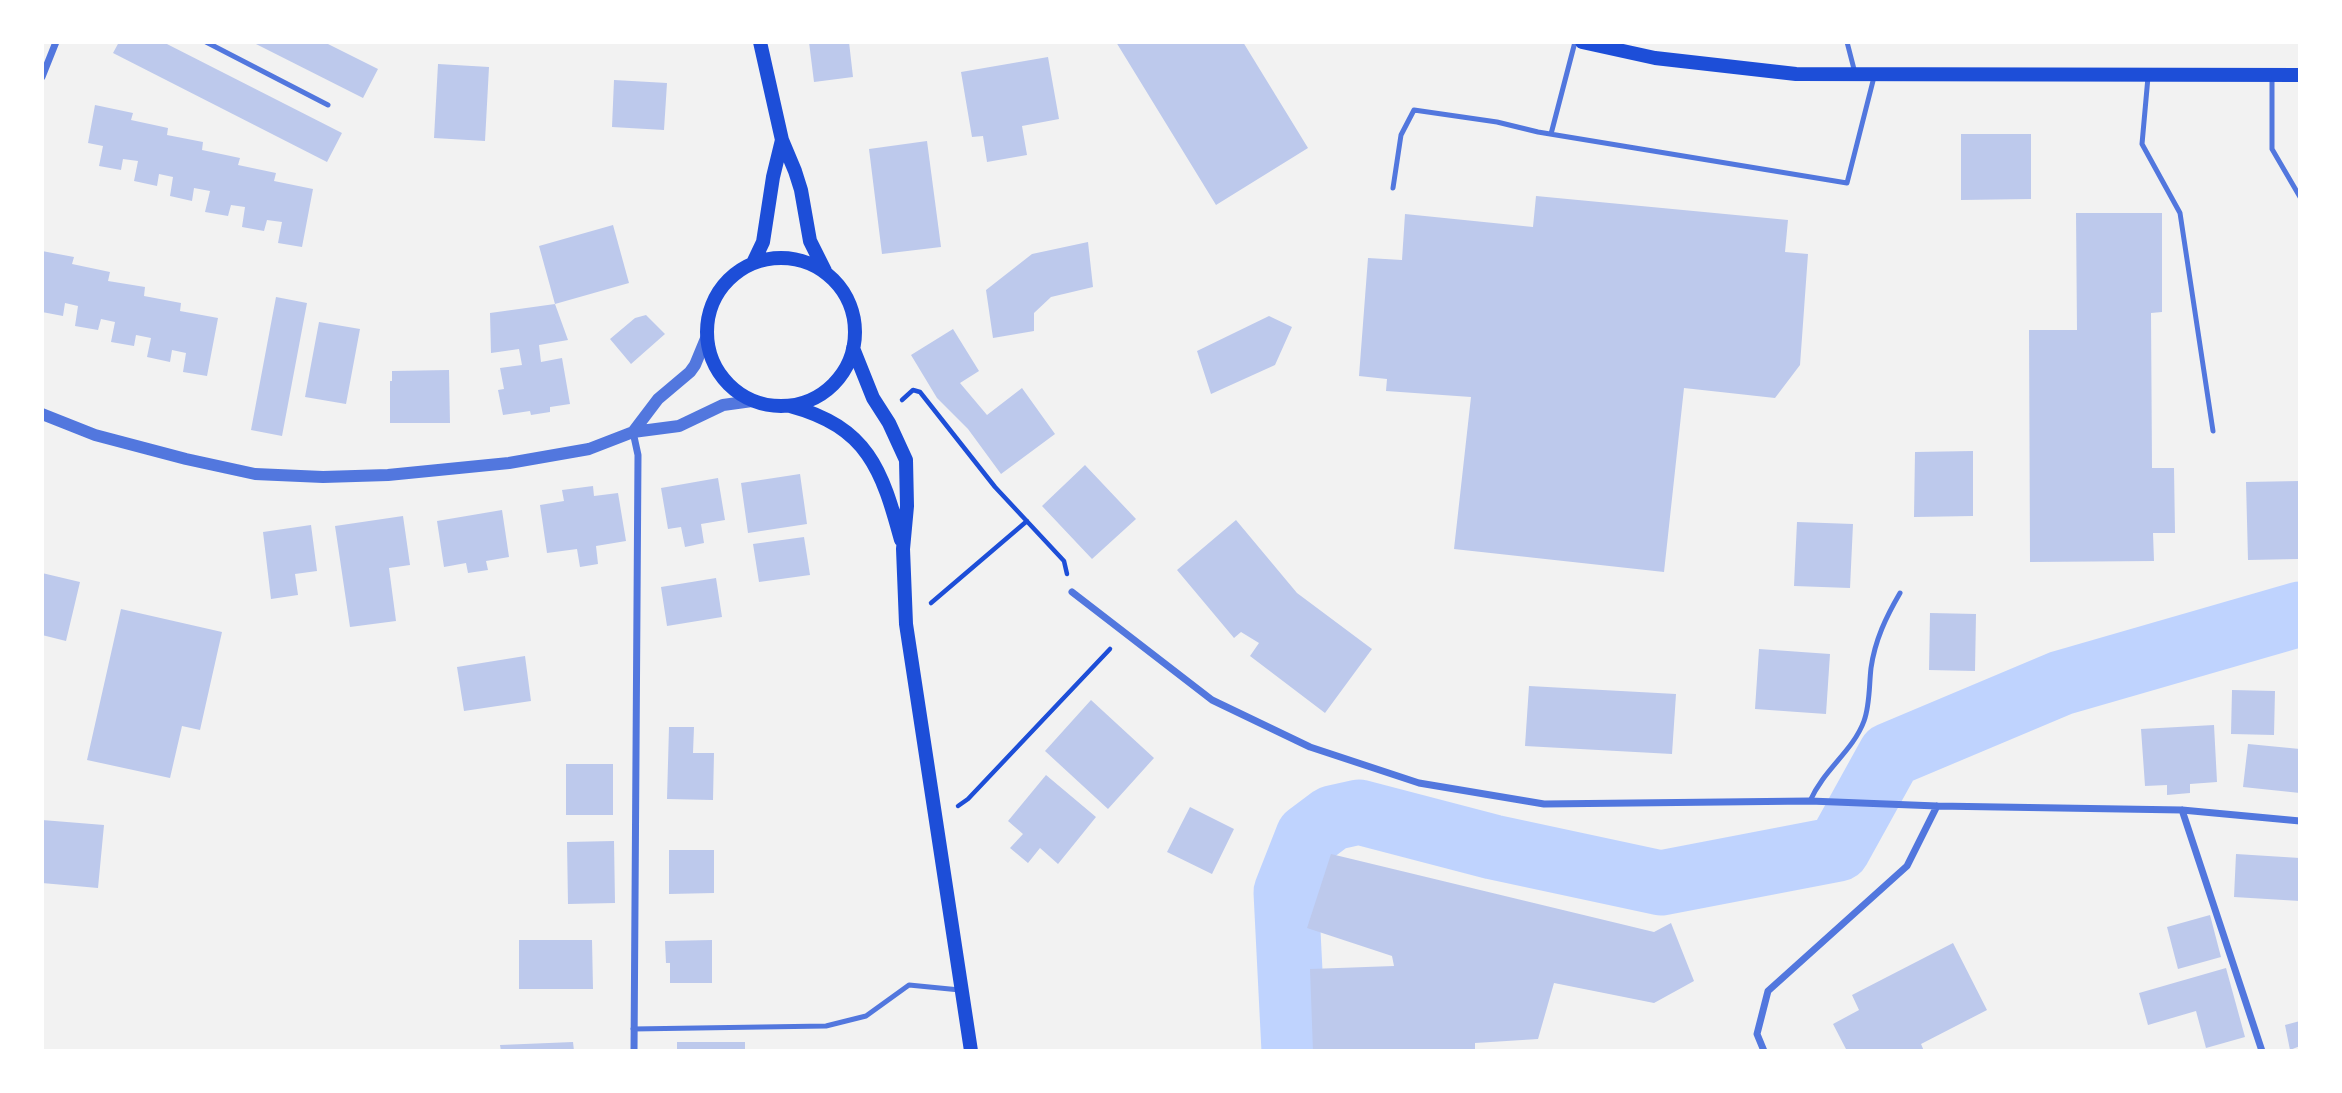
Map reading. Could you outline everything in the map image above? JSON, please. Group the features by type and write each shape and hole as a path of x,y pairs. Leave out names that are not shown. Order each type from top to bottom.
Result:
{"main road":[{"path":"760,42 782,140 796,171 810,241 817,259 842,290 852,311 855,334 845,370 831,388 812,400 774,407 752,401 733,389 718,372 711,358 707,336 709,313 718,292 733,275 752,263 774,258 795,259 827,274"},
{"path":"1582,42 1655,58 1796,74 2300,75"},
{"path":"752,263 763,242 782,140"},
{"path":"853,348 873,398 906,460 907,506 903,548 906,624 971,1051"},
{"path":"790,406 829,420 845,430 865,451 887,490 903,548"}],"street":[{"path":"42,77 56,42"},
{"path":"632,432 659,399 690,372 707,336"},
{"path":"42,414 95,435 197,461 255,474 323,477 388,475 509,463 589,449 632,432 679,426 723,405 752,401"},
{"path":"632,432 638,455 634,1051"},
{"path":"1072,592 1212,700 1310,747 1419,783 1544,804 1810,801 2182,810 2300,821"},
{"path":"1764,1051 1757,1034 1768,991 1907,866 1937,806"},
{"path":"2182,810 2262,1051"}],"lane":[{"path":"206,42 328,105"},
{"path":"1551,134 1575,42"},
{"path":"1847,42 1855,75"},
{"path":"2148,74 2142,144 2180,213 2213,431"},
{"path":"1393,188 1401,135 1414,110 1847,183 1874,75"},
{"path":"2272,75 2272,149 2300,197"},
{"path":"1810,801 1818,783 1855,740 1865,719 1871,665 1882,624 1900,593"},
{"path":"634,1029 826,1026 866,1016 909,985 960,990"}],"path":[{"path":"884,415 913,390 920,392 995,487 1063,561 1072,592"},
{"path":"942,594 1027,521"},
{"path":"935,824 968,799 1105,656 1123,631"}],"building":[{"path":"119,42 163,42 342,133 327,162 113,53"},
{"path":"252,42 324,42 378,69 363,98"},
{"path":"809,42 849,42 853,77 814,82"},
{"path":"1116,42 1243,42 1308,148 1216,205"},
{"path":"1048,57 1059,119 1022,126 1027,155 987,162 983,136 972,137 961,72"},
{"path":"438,64 489,67 485,141 434,138"},
{"path":"614,80 667,83 664,130 612,127"},
{"path":"95,105 133,113 131,120 168,128 167,135 203,142 202,150 240,158 238,165 276,173 274,181 313,189 302,247 278,243 282,222 267,220 264,231 242,227 245,207 231,205 228,216 205,212 210,191 194,188 192,201 170,196 173,177 159,174 157,186 134,181 138,161 123,159 121,170 99,166 103,146 88,143"},
{"path":"1961,134 2031,134 2031,199 1961,200"},
{"path":"927,141 941,247 882,254 869,149"},
{"path":"1536,196 1788,220 1785,252 1808,254 1800,365 1775,398 1684,388 1664,572 1454,549 1471,397 1386,391 1387,379 1359,376 1368,258 1402,260 1405,214 1533,227"},
{"path":"2076,213 2162,213 2162,312 2151,313 2152,468 2174,468 2175,533 2153,533 2154,561 2030,562 2029,330 2077,330"},
{"path":"613,225 629,283 555,304 539,246"},
{"path":"1088,242 1093,287 1051,297 1034,313 1034,331 993,338 986,290 1032,254"},
{"path":"42,251 74,257 72,264 110,272 108,281 145,287 144,296 181,303 180,311 218,318 207,376 183,372 186,353 172,350 170,362 147,357 151,338 136,335 134,346 111,342 115,322 101,319 98,330 75,326 78,306 65,303 63,316 42,312"},
{"path":"276,297 307,303 282,436 251,430"},
{"path":"555,304 568,340 539,345 541,362 562,358 570,404 550,407 550,412 531,415 530,411 503,415 498,390 504,389 500,368 522,365 519,349 491,353 490,313"},
{"path":"646,315 665,334 631,364 610,339 635,318"},
{"path":"1269,316 1292,327 1275,365 1211,394 1197,351"},
{"path":"319,322 360,329 346,404 305,397"},
{"path":"953,329 979,371 960,383 987,415 1022,388 1055,434 1001,474 968,429 937,398 911,355"},
{"path":"449,370 450,423 390,423 392,371"},
{"path":"1973,451 1973,516 1914,517 1915,452"},
{"path":"1085,465 1136,519 1092,559 1042,506"},
{"path":"800,474 807,524 748,533 741,483"},
{"path":"718,478 725,520 701,524 704,543 685,547 681,527 668,529 661,488"},
{"path":"2300,481 2298,559 2248,560 2246,482"},
{"path":"593,486 594,496 618,493 626,541 596,546 598,564 580,567 577,549 547,553 540,505 564,501 562,490"},
{"path":"502,510 509,557 486,561 488,570 468,573 466,563 444,567 437,521"},
{"path":"403,516 410,565 389,568 396,621 350,627 335,526"},
{"path":"1236,520 1297,593 1372,649 1325,713 1250,656 1259,643 1241,632 1234,638 1177,570"},
{"path":"1797,522 1853,524 1850,588 1794,586"},
{"path":"311,525 317,571 295,574 298,595 271,599 263,532"},
{"path":"804,537 810,575 759,582 753,544"},
{"path":"42,573 80,582 66,641 42,635"},
{"path":"716,578 722,617 667,626 661,587"},
{"path":"121,609 222,632 200,730 182,726 170,778 87,760"},
{"path":"1930,613 1976,614 1975,671 1929,670"},
{"path":"1759,649 1830,654 1826,714 1755,709"},
{"path":"525,656 531,701 464,711 457,667"},
{"path":"1529,686 1676,694 1672,754 1525,746"},
{"path":"2232,690 2275,691 2274,735 2231,734"},
{"path":"1091,700 1154,758 1108,809 1045,751"},
{"path":"2214,725 2217,782 2190,784 2190,793 2167,795 2167,785 2145,786 2141,729"},
{"path":"669,727 694,727 693,753 714,753 713,800 667,799"},
{"path":"2248,744 2300,749 2300,793 2243,787"},
{"path":"566,764 613,764 613,815 566,815"},
{"path":"1046,775 1096,817 1058,864 1040,848 1028,863 1010,848 1023,834 1008,821"},
{"path":"1190,807 1234,829 1212,874 1167,852"},
{"path":"42,820 104,825 98,888 42,883"},
{"path":"614,841 615,903 568,904 567,842"},
{"path":"669,850 714,850 714,893 669,894"},
{"path":"1331,854 1654,932 1671,923 1694,981 1654,1003 1554,983 1538,1039 1475,1043 1475,1051 1313,1051 1310,969 1394,966 1392,956 1307,928"},
{"path":"2236,854 2300,858 2300,901 2234,897"},
{"path":"2210,915 2221,957 2178,969 2167,927"},
{"path":"519,940 592,940 593,989 519,989"},
{"path":"712,940 712,983 670,983 670,963 666,963 665,941"},
{"path":"1953,943 1987,1010 1921,1044 1924,1051 1847,1051 1833,1024 1859,1010 1852,995"},
{"path":"2226,968 2245,1037 2206,1048 2196,1011 2148,1025 2139,993"},
{"path":"2300,1021 2300,1046 2290,1050 2285,1025"},
{"path":"573,1042 574,1051 501,1051 500,1045"},
{"path":"677,1042 745,1042 745,1051 677,1051"}],"waterway":[{"path":"1294,1051 1286,892 1308,836 1332,818 1359,812 1493,847 1661,883 1838,849 1890,755 2061,683 2300,614"}]}
